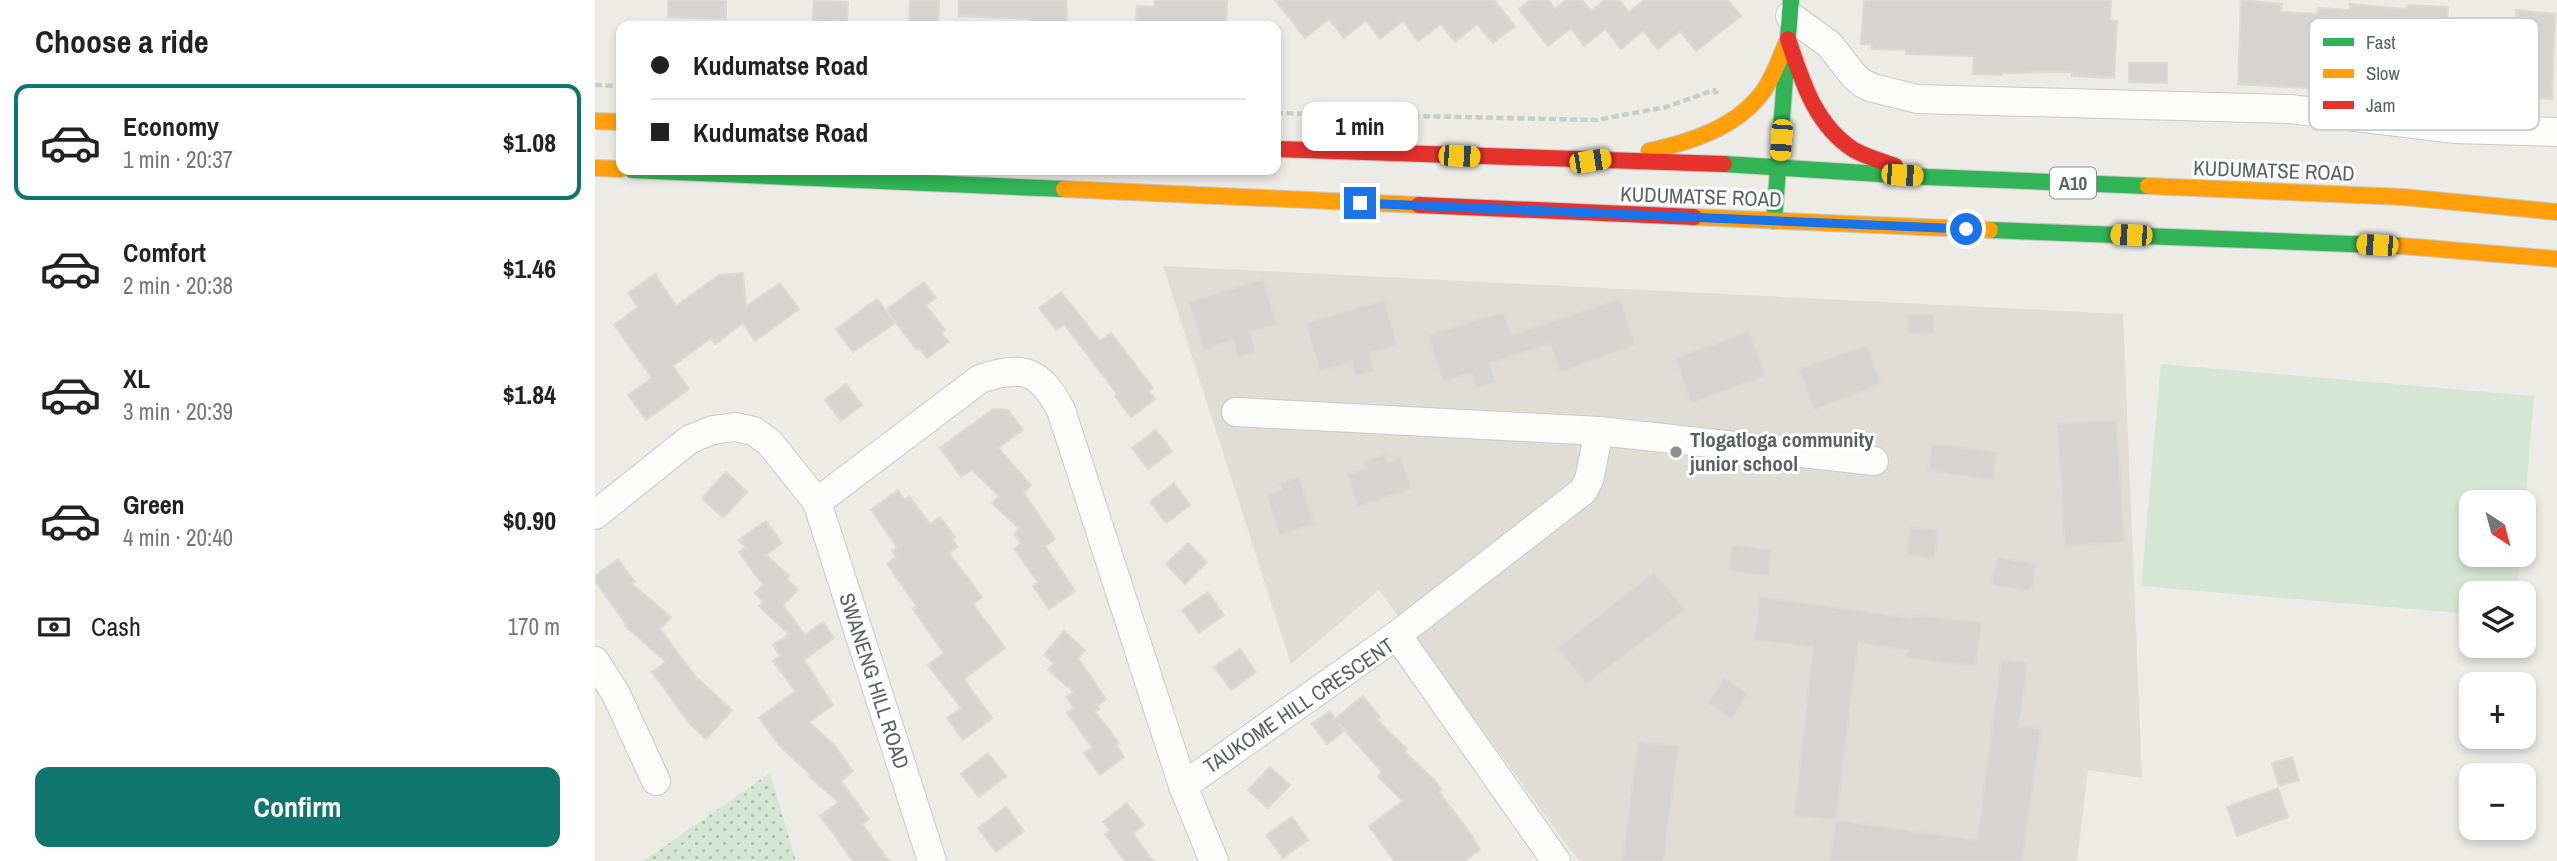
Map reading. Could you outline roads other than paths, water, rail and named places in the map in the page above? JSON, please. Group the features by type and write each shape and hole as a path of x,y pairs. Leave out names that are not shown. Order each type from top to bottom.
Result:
{"main road":[{"path":"1590,161 1653,151 1701,136 1736,120 1763,92 1789,18"},
{"path":"1775,221 1789,18"},
{"path":"1789,18 1809,100 1827,125 1852,148 1927,177"},
{"path":"595,121 616,122"},
{"name":"KUDUMATSE ROAD","path":"1281,149 1779,166 1927,177 2403,197 2557,212"},
{"path":"595,168 616,169"},
{"name":"KUDUMATSE ROAD","path":"744,175 2405,246 2557,259"}],"street":[{"path":"1789,18 1829,44 1862,83 1873,89 1917,99 2309,110"},
{"path":"2489,130 2557,132"},
{"path":"595,515 690,439 713,430 735,427 754,431 770,443 817,502 980,379 1006,370 1031,374 1050,389 1061,410 1183,786 1214,861"},
{"path":"1235,412 1599,431 1874,461"},
{"path":"1397,635 1583,491 1589,480 1599,431"},
{"name":"SWANENG HILL ROAD","path":"817,502 932,861"},
{"name":"TAUKOME HILL CRESCENT","path":"1183,786 1397,635 1556,861"},
{"path":"595,662 616,694 656,781"}],"place":[{"name":"Tlogatloga community junior school","path":"1676,452"}]}
